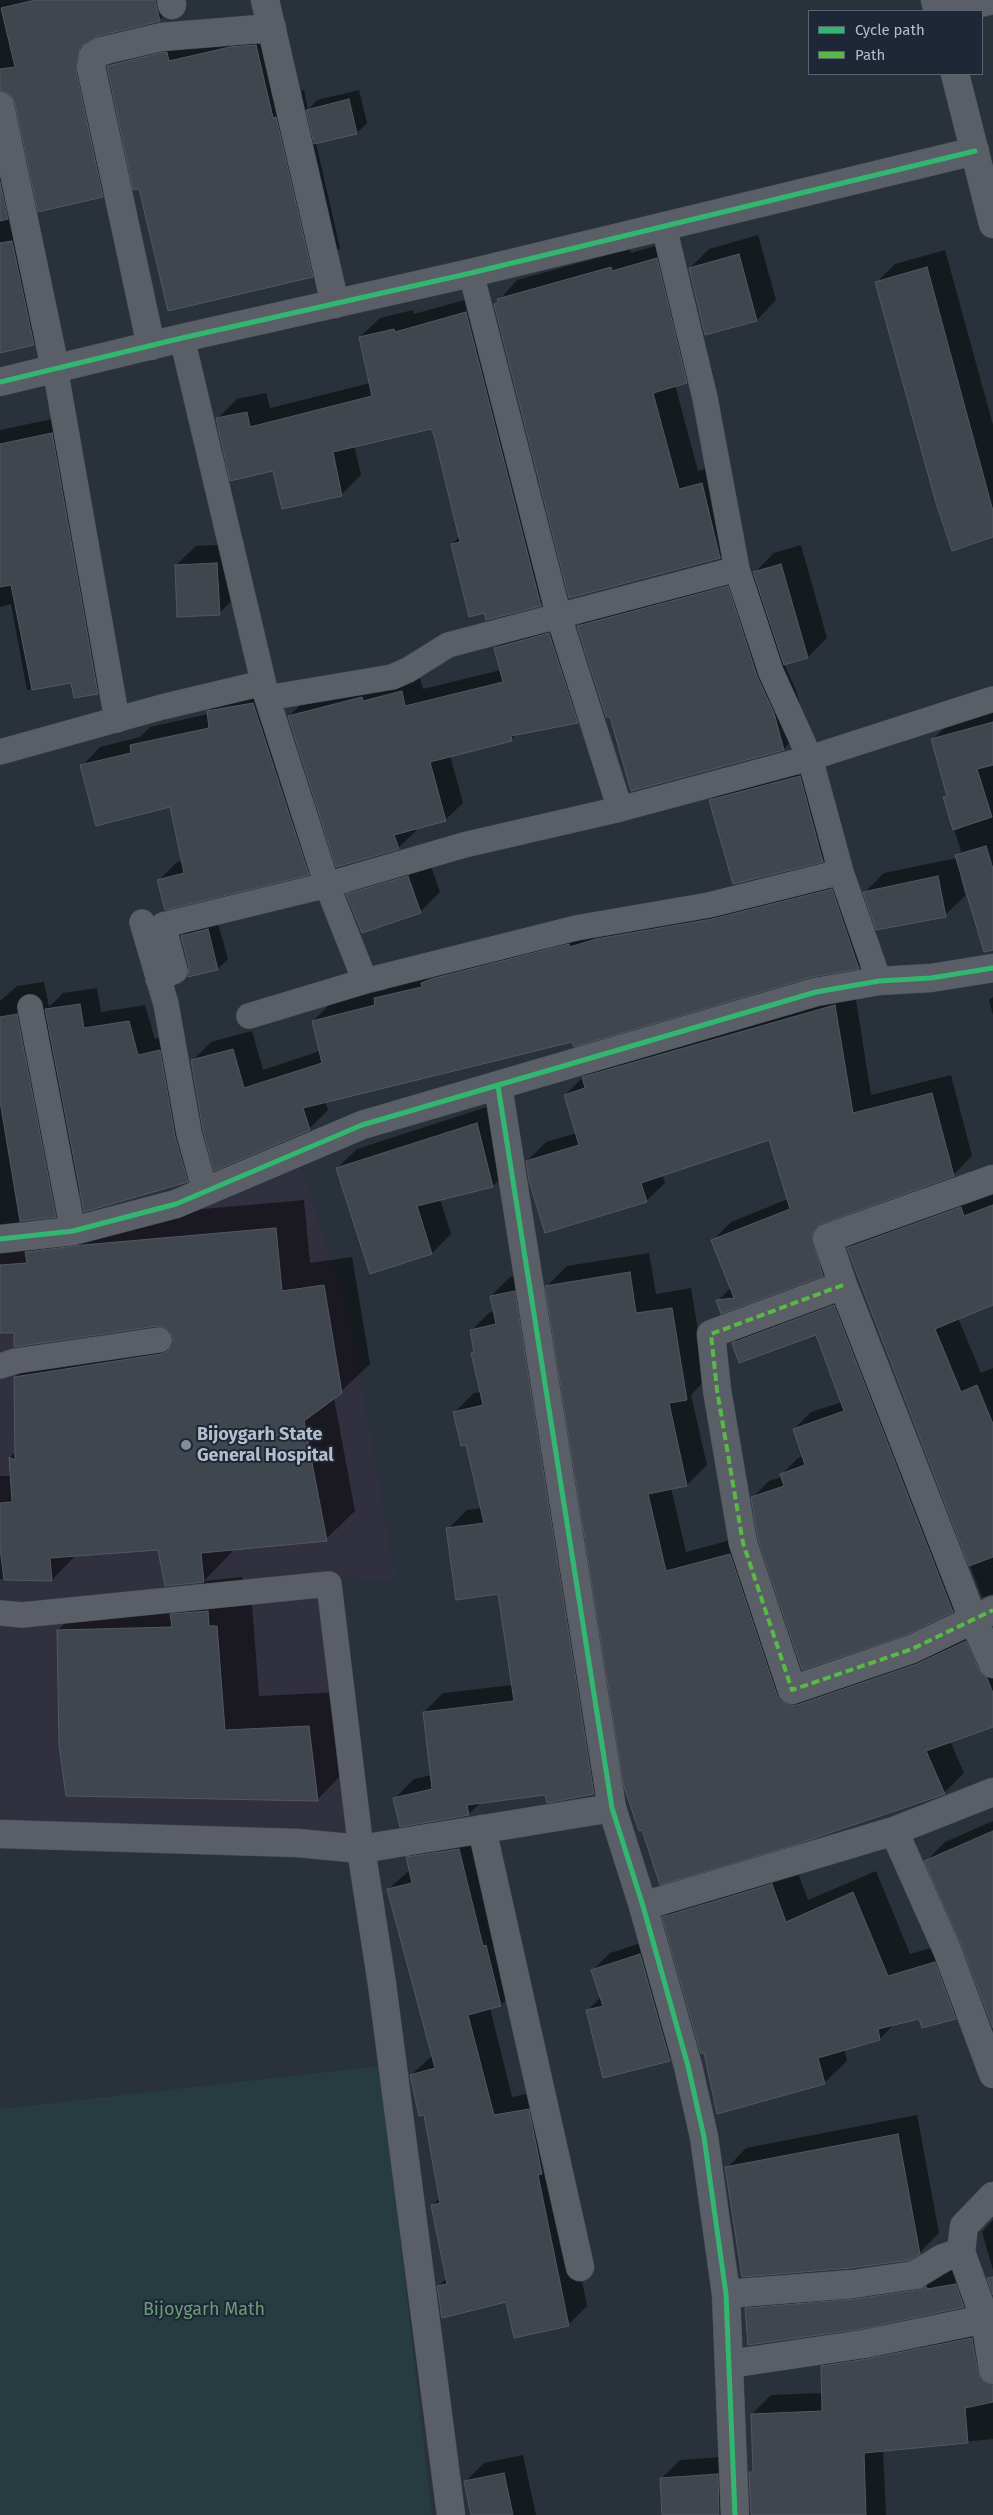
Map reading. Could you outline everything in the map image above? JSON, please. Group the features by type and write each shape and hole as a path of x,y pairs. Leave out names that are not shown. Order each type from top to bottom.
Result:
{"street":[{"path":"265,0 335,304"},
{"path":"949,10 993,0"},
{"path":"150,346 91,67 93,56 102,51 160,37 272,28"},
{"path":"954,75 992,216"},
{"path":"0,106 55,368"},
{"path":"0,382 182,338 471,273 975,151"},
{"path":"0,1239 73,1232 176,1204 362,1125 816,992 879,981 931,978 993,968"},
{"path":"498,1086 612,1808 643,1906 688,2066 704,2137 726,2294 735,2515"},
{"path":"993,1179 827,1238 843,1285 983,1614 993,1664"},
{"path":"843,1285 710,1334 717,1390 743,1543 792,1690 912,1649 983,1614"},
{"path":"643,1906 894,1831 993,1792"},
{"path":"0,1834 297,1843 361,1849 612,1808"},
{"path":"482,1828 580,2267"},
{"path":"894,1831 947,1950 991,2067"},
{"path":"361,1849 382,1984 451,2515"},
{"path":"993,2196 964,2226 961,2252 989,2318 993,2370"},
{"path":"726,2294 853,2284 915,2275 943,2258 961,2252"},
{"path":"729,2364 864,2344 989,2318"}],"lane":[{"path":"664,227 705,398 737,569 771,672 810,758 841,872 879,981"},
{"path":"471,273 559,617 620,810"},
{"path":"182,338 265,691 327,885 365,981"},
{"path":"55,368 117,720"},
{"path":"0,752 117,720 265,691 392,677 408,670 448,645 737,569"},
{"path":"158,980 175,971 163,925 327,885 464,845 620,810 810,758 993,699"},
{"path":"249,1016 365,981 576,928 709,905 841,872"},
{"path":"142,922 166,1004 190,1133 205,1191"},
{"path":"30,1007 73,1232"},
{"path":"0,1366 16,1360 159,1340"},
{"path":"0,1613 22,1615 329,1584 361,1849"}],"shaded area":[{"name":"Bijoygarh State General Hospital","path":"300,1162 349,1314 396,1580 323,1577 349,1832 0,1822 0,1239"}],"green space":[{"name":"Bijoygarh Math","path":"380,2066 432,2515 0,2515 0,2109"}],"building":[{"path":"35,0 155,0 160,21 98,36 80,47 76,70 103,197 38,212 15,103 11,95 0,91 0,69 15,67 1,8"},
{"path":"256,45 273,118 276,117 313,277 168,311 139,189 133,190 107,66 163,52 167,52 169,61 230,47"},
{"path":"349,99 357,134 314,144 306,110"},
{"path":"0,182 8,219 0,221"},
{"path":"12,241 34,345 0,353 0,243"},
{"path":"739,254 757,321 705,335 689,268"},
{"path":"657,258 687,383 653,393 679,489 702,483 720,558 569,598 494,304 498,303 497,299 611,267 612,271"},
{"path":"927,267 993,511 993,537 952,551 936,503 875,282"},
{"path":"466,312 541,606 486,620 484,613 469,617 451,544 460,542 431,429 333,452 342,496 282,509 273,471 230,481 216,418 247,412 250,427 372,396 359,337 394,329 395,332"},
{"path":"52,433 98,694 74,698 71,683 32,690 11,585 0,587 0,444"},
{"path":"217,563 220,615 177,617 175,565"},
{"path":"781,564 808,658 784,665 753,572"},
{"path":"728,586 757,676 774,713 784,750 631,791 610,717 606,717 577,626"},
{"path":"549,633 578,723 511,736 512,741 430,762 446,821 394,835 399,849 336,867 288,716 362,697 363,701 402,691 405,706 503,682 494,648"},
{"path":"253,703 309,875 165,910 157,880 184,873 170,807 96,826 80,765 131,753 130,745 209,728 207,711"},
{"path":"993,722 993,765 977,769 992,817 953,830 943,797 947,796 931,739"},
{"path":"800,776 823,862 733,884 709,800"},
{"path":"986,846 993,869 993,950 984,952 955,855"},
{"path":"408,876 421,913 362,933 346,894"},
{"path":"938,876 946,917 876,930 863,892"},
{"path":"832,889 859,969 812,977 574,1047 572,1042 303,1108 310,1130 214,1171 203,1130 191,1060 233,1049 244,1088 322,1063 312,1021 375,1005 374,998 422,987 421,983 431,979 569,944 570,947 596,939 712,919"},
{"path":"208,929 218,970 188,977 189,967 181,936"},
{"path":"80,1004 84,1028 129,1021 138,1055 160,1050 175,1136 188,1182 84,1212 45,1009"},
{"path":"835,1005 853,1113 932,1093 954,1176 821,1224 815,1228 812,1236 823,1276 721,1314 716,1300 734,1298 711,1240 790,1209 769,1140 641,1183 647,1202 545,1233 529,1181 526,1161 579,1145 564,1095 585,1088 582,1077"},
{"path":"17,1014 56,1217 20,1221 0,1101 0,1017"},
{"path":"477,1123 493,1187 417,1206 432,1254 370,1274 336,1168"},
{"path":"993,1205 993,1305 935,1329 961,1392 977,1385 993,1424 993,1557 969,1566 847,1248 961,1207 964,1216"},
{"path":"276,1228 282,1291 324,1285 342,1393 304,1421 327,1541 201,1553 204,1582 165,1586 158,1550 50,1558 52,1581 4,1580 0,1548 0,1503 12,1502 9,1457 15,1460 14,1377 161,1354 168,1351 173,1338 170,1331 164,1327 157,1326 14,1347 14,1333 0,1333 0,1265 27,1263 25,1252"},
{"path":"630,1272 636,1313 672,1308 687,1400 669,1403 687,1486 648,1494 666,1571 730,1554 777,1695 781,1701 788,1705 797,1705 917,1664 966,1641 979,1670 987,1678 993,1693 993,1727 926,1751 945,1794 794,1845 660,1885 642,1830 639,1831 624,1787 545,1286"},
{"path":"515,1291 594,1794 547,1803 545,1795 467,1805 469,1815 400,1827 393,1798 432,1789 423,1712 514,1701 498,1594 456,1600 446,1528 484,1523 466,1445 461,1446 453,1412 483,1405 471,1353 474,1353 470,1330 496,1324 490,1296"},
{"path":"834,1305 953,1612 906,1635 802,1670 758,1539 751,1497 784,1486 780,1474 805,1465 793,1429 844,1411 816,1335 739,1363 732,1343"},
{"path":"208,1611 209,1626 217,1626 225,1730 309,1726 318,1801 66,1796 59,1745 57,1630 172,1627 170,1614"},
{"path":"993,1831 993,2028 961,1944 924,1861"},
{"path":"459,1849 483,1946 486,1945 501,2006 468,2015 494,2115 529,2109 542,2174 538,2175 569,2326 514,2338 506,2302 442,2318 437,2286 447,2284 431,2205 440,2203 424,2115 419,2116 410,2075 435,2068 387,1889 412,1883 406,1857"},
{"path":"772,1884 786,1922 853,1892 888,1976 935,1962 956,2019 922,2028 919,2019 878,2029 880,2040 818,2058 825,2084 717,2114 704,2053 701,2054 662,1917"},
{"path":"640,1954 670,2061 603,2078 586,2010 603,2006 591,1970"},
{"path":"898,2134 920,2254 910,2260 851,2268 742,2277 725,2167"},
{"path":"993,2277 993,2295 987,2278"},
{"path":"956,2284 964,2307 861,2329 748,2345 745,2308 855,2299 917,2290 926,2286 927,2289"},
{"path":"972,2338 981,2380 993,2385 993,2402 965,2408 968,2443 864,2453 866,2515 751,2515 749,2472 753,2472 751,2414 822,2411 821,2366 867,2359"},
{"path":"504,2473 513,2515 471,2515 464,2481"},
{"path":"718,2474 719,2515 662,2515 660,2478"}],"marked path":[{"path":"843,1285 711,1334 717,1390 743,1543 792,1690 912,1649 993,1610"}],"cycle path":[{"path":"0,382 182,338 471,273 975,151"},
{"path":"0,1239 73,1231 176,1204 362,1125 816,992 879,981 931,978 993,968"},
{"path":"498,1086 612,1808 643,1906 688,2066 704,2137 726,2294 735,2515"}],"place":[{"name":"Bijoygarh State General Hospital","path":"186,1445"}]}
